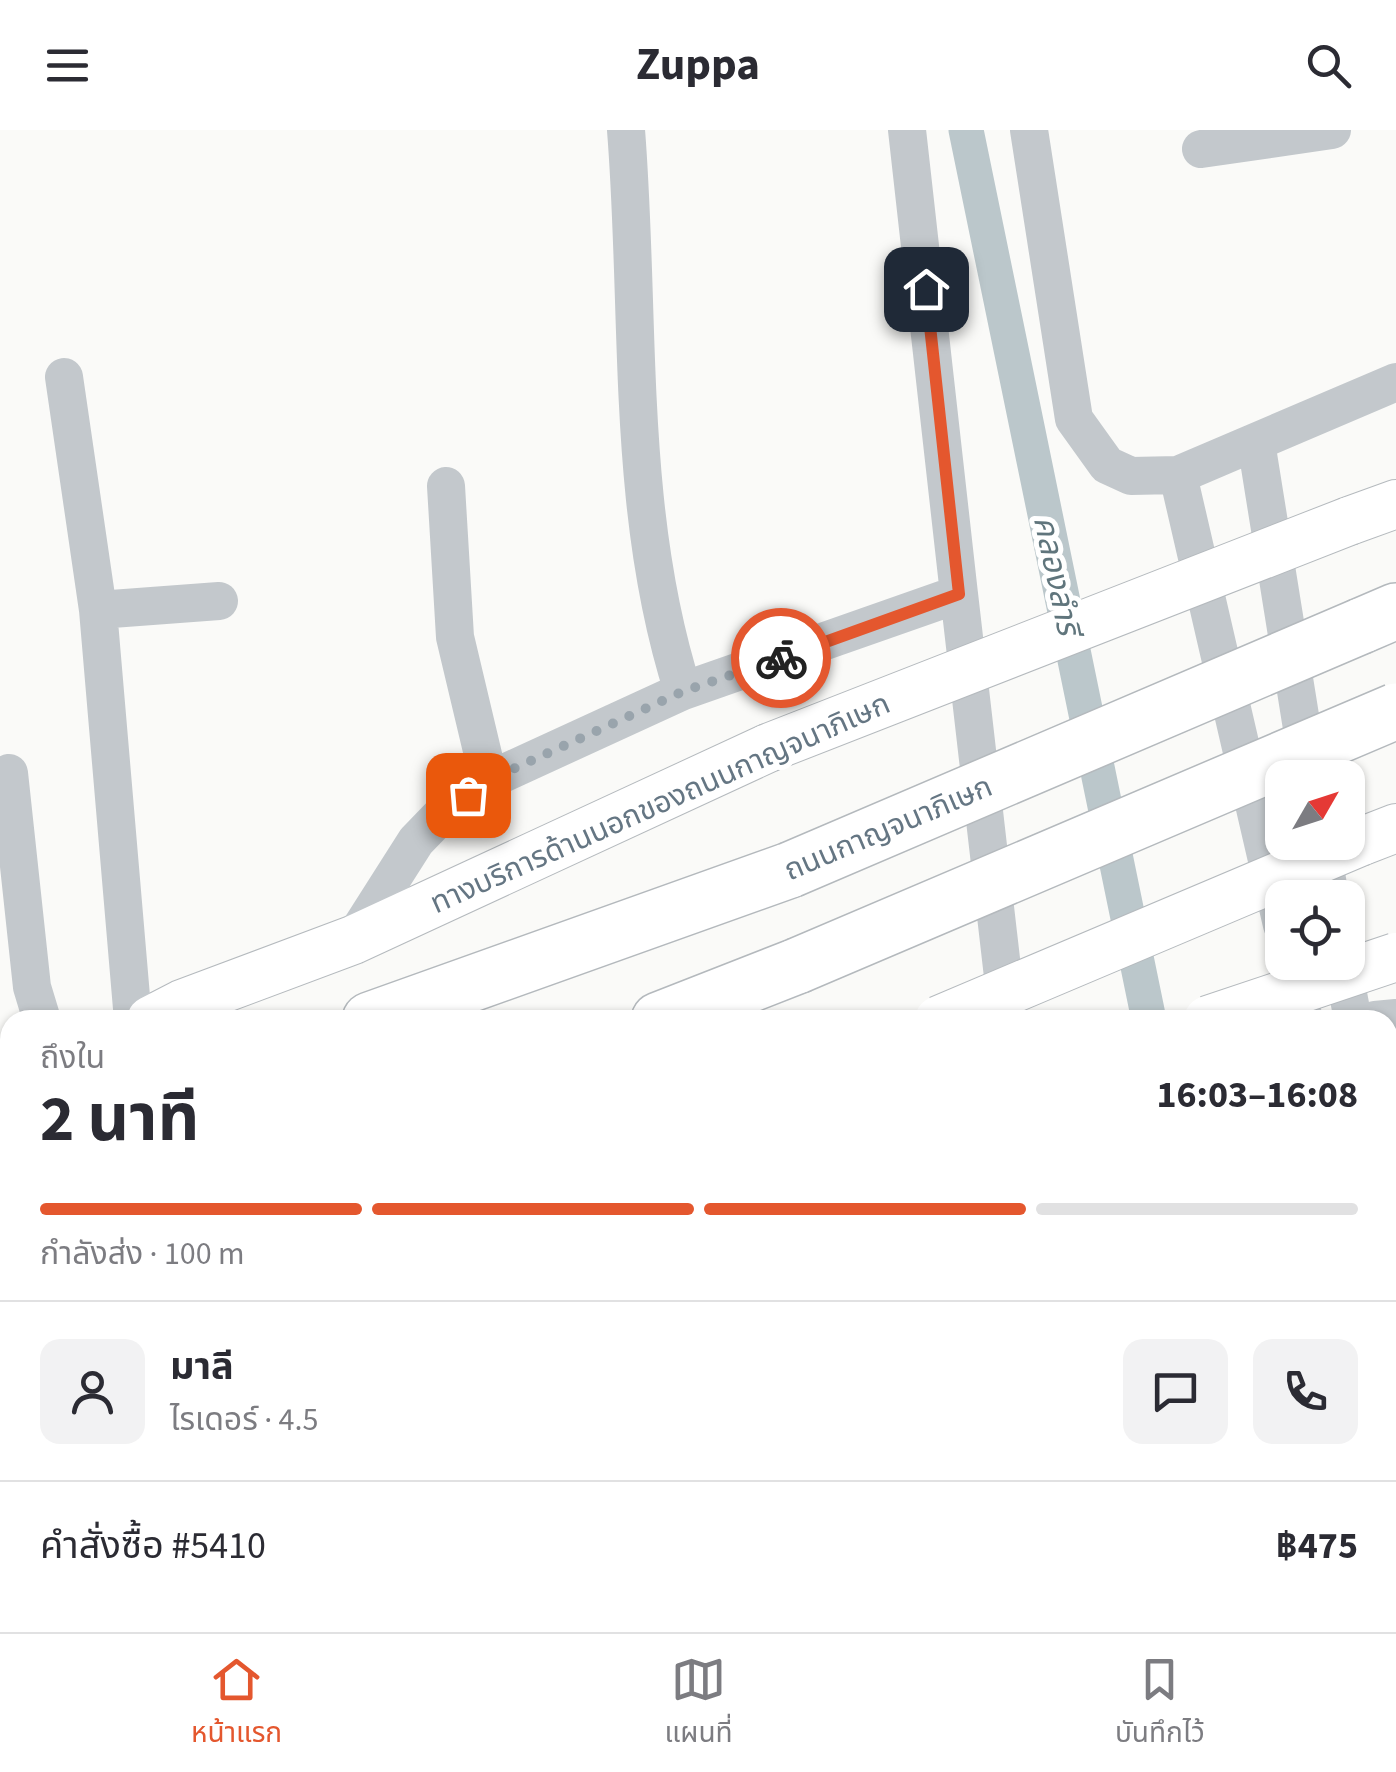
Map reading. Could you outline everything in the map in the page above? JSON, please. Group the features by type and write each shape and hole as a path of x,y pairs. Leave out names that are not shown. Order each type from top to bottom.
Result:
{"highway":[{"name":"ถนนกาญจนาภิเษก","path":"398,1010 790,870 1378,618"},
{"path":"685,1010 797,966 1396,711"}],"main road":[{"name":"ทางบริการด้านนอกของถนนกาญจนาภิเษก","path":"170,1010 352,940 768,748 1396,504"},
{"path":"962,1010 1308,860"},
{"path":"1238,1010 1396,957"}],"street":[{"path":"626,130 632,202 634,387 658,598 684,691"},
{"path":"907,130 1007,1010"},
{"path":"1028,130 1074,419 1089,446 1108,465 1132,476 1178,475 1396,382"},
{"path":"1201,149 1332,130"},
{"path":"64,376 98,610 131,1010"},
{"path":"1256,442 1307,760"},
{"path":"1178,475 1272,880"},
{"path":"446,486 455,637 489,780"},
{"path":"352,940 416,841 446,810 489,780 684,691 957,580"},
{"path":"98,610 218,600"},
{"path":"9,773 32,987 39,1010"},
{"path":"1295,980 1302,1010"},
{"path":"1345,980 1350,1010"}],"waterway":[{"name":"คลองลำรี","path":"966,130 1147,1010"}],"way so far":[{"path":"468,795 489,780 684,691 781,658"}],"route":[{"path":"781,658 959,594 926,289"}]}
